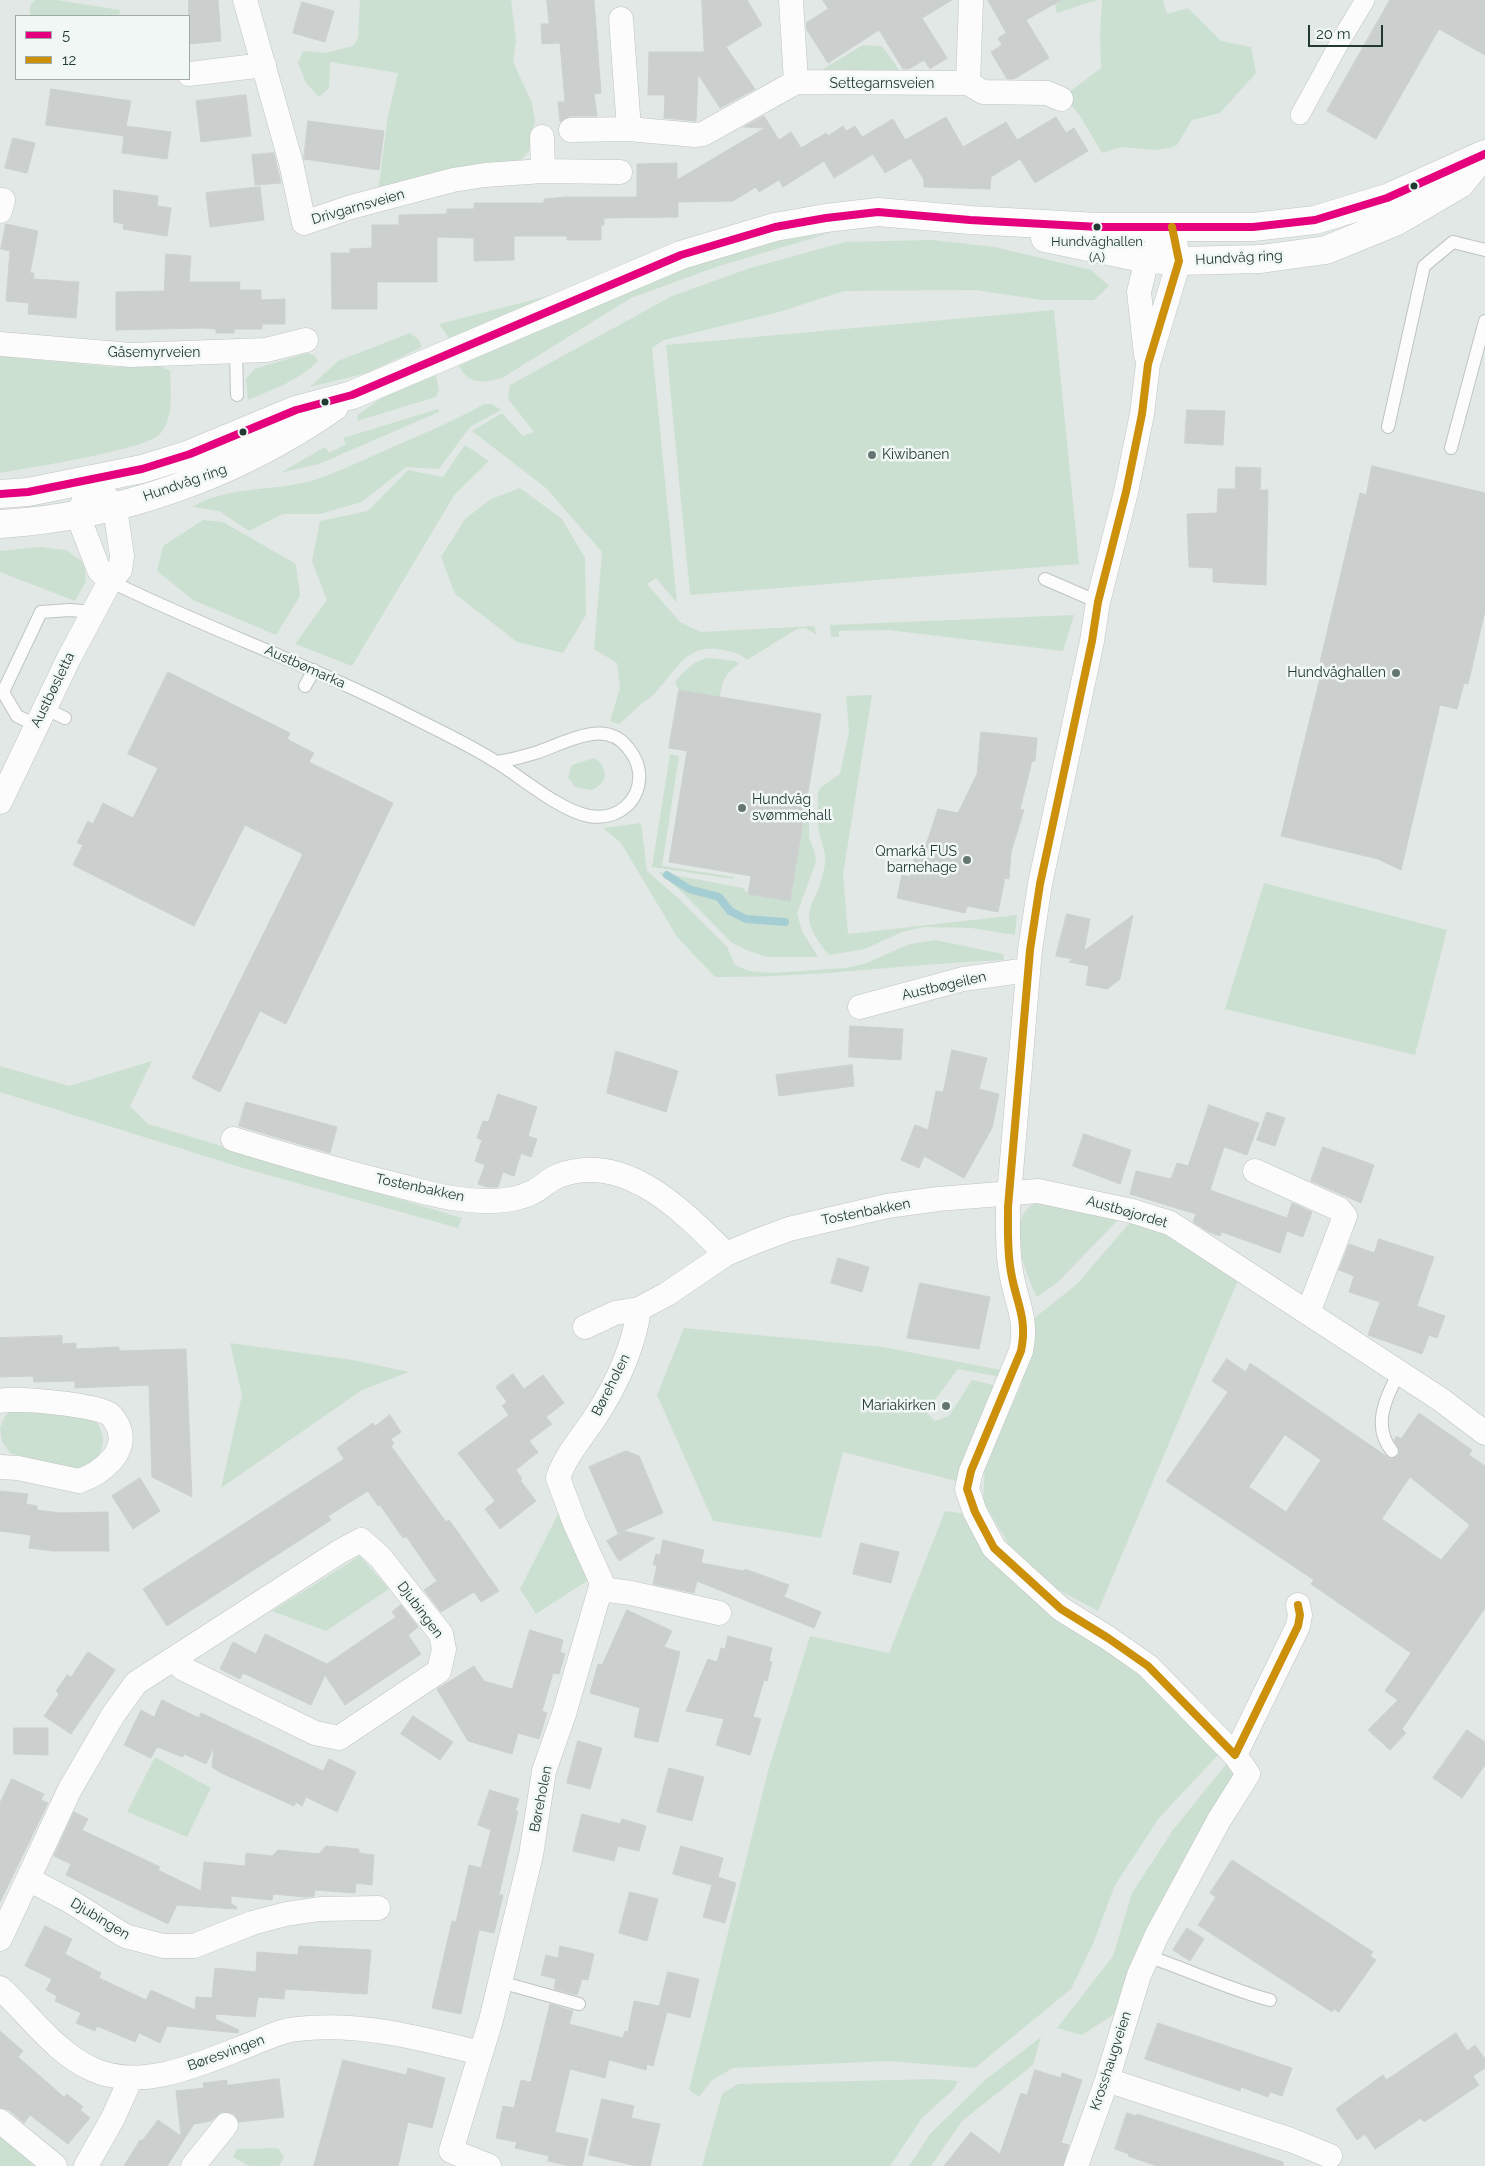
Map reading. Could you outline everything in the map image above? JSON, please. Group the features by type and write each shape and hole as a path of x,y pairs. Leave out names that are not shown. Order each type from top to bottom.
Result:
{"main road":[{"name":"Hundvåg ring","path":"0,494 28,492 142,469 190,454 296,410 352,395 562,303 681,255 775,227 826,218 878,212 1089,227 1253,227 1315,220 1387,198 1485,155"},
{"name":"Hundvåg ring","path":"878,212 991,227 1147,259 1180,261 1261,260 1326,250 1397,221 1460,184 1485,155"},
{"name":"Hundvåg ring","path":"0,524 78,516 115,508 231,467 306,426 352,395"}],"street":[{"name":"Drivgarnsveien","path":"245,0 291,163 304,223 351,207 454,180 485,175 543,171 620,172"},
{"path":"790,0 796,82"},
{"path":"968,83 971,0"},
{"path":"1300,115 1340,40 1365,0"},
{"path":"620,18 629,129"},
{"path":"190,74 264,65"},
{"name":"Settegarnsveien","path":"571,130 629,129 695,135 703,134 796,82 968,83 983,92 1047,93 1061,99"},
{"path":"542,138 543,171"},
{"path":"1148,364 1139,292 1147,259 1172,227"},
{"path":"1172,227 1180,261 1148,364 1142,414 1126,492 1098,602 1092,640 1040,884 1028,970 1011,1192 1008,1207 1010,1272 1025,1334 1021,1351 968,1480 967,1489 975,1512 994,1548 1025,1579 1061,1609 1148,1666 1242,1764 1298,1626 1300,1615 1298,1605"},
{"name":"Gåsemyrveien","path":"0,344 131,355 266,350 306,340"},
{"path":"92,479 115,508"},
{"path":"92,479 78,516 99,570 110,581"},
{"name":"Austbøsletta","path":"0,802 92,612 110,581 120,570 122,556 115,508"},
{"name":"Austbøgeilen","path":"860,1007 963,979 1028,970"},
{"name":"Tostenbakken","path":"233,1139 313,1164 452,1198 518,1200 536,1191 556,1176 580,1169 611,1171 638,1181 703,1231 726,1254"},
{"path":"1255,1171 1339,1209 1345,1216 1308,1313"},
{"name":"Austbøjordet","path":"1011,1192 1038,1191 1088,1200 1170,1223 1440,1399 1485,1432"},
{"name":"Tostenbakken","path":"639,1309 667,1294 726,1254 789,1229 839,1216 896,1205 1011,1192"},
{"path":"586,1327 615,1313 639,1309"},
{"name":"Børeholen","path":"489,2166 445,2159 480,2053 500,1982 531,1855 544,1772 564,1714 602,1582 574,1521 558,1478 567,1459 605,1402 635,1333 639,1309"},
{"path":"0,1401 7,1399 83,1407 110,1414 117,1424 121,1439 119,1452 97,1472 79,1482 18,1468 0,1467"},
{"name":"Djubingen","path":"0,1939 30,1880 54,1820 84,1762 113,1715 136,1684 339,1552 361,1540 380,1557 441,1634 444,1649 439,1671 339,1738 315,1733 184,1669 174,1660"},
{"path":"601,1589 631,1593 719,1613"},
{"name":"Krosshaugveien","path":"1076,2166 1107,2080 1139,1975 1147,1956 1219,1820 1242,1764"},
{"name":"Djubingen","path":"30,1880 70,1901 125,1936 163,1946 194,1946 252,1923 286,1914 320,1909 378,1908"},
{"name":"Børesvingen","path":"0,1988 61,2048 93,2070 115,2076 131,2078 190,2067 296,2029 360,2027 480,2053"},
{"path":"86,2166 113,2118 131,2078"},
{"path":"1107,2080 1290,2140 1330,2156"},
{"path":"0,2121 55,2166"},
{"path":"193,2166 226,2125"}],"lane":[{"path":"1388,427 1424,266 1453,242 1485,250"},
{"path":"1451,448 1485,321"},
{"path":"236,352 236,395"},
{"path":"1045,578 1098,602"},
{"name":"Austbømarka","path":"110,581 314,670 400,711 497,762 545,795 588,816 613,815 624,809 634,798 640,784 639,769 634,754 623,741 608,733 588,734 535,753 497,762"},
{"path":"65,718 17,716 3,692 41,612 70,610 92,612"},
{"path":"305,686 314,670"},
{"path":"1392,1451 1384,1441 1381,1420 1391,1388 1399,1374"},
{"path":"1147,1956 1184,1968 1242,1993 1270,2000"},
{"path":"500,1982 579,2004"}],"green space":[{"path":"35,0 57,0 120,10 119,15 30,15 30,6"},
{"path":"360,0 511,0 516,40 513,62 532,103 535,122 531,133 529,151 522,159 510,165 378,191 388,116 398,73 330,62 329,88 319,97 306,83 298,63 303,51 324,53 353,46 358,38"},
{"path":"1054,0 1097,0 1057,13"},
{"path":"1102,0 1163,0 1167,14 1188,8 1221,41 1251,47 1256,73 1220,113 1192,120 1177,145 1156,150 1121,147 1102,153 1080,116 1064,96 1101,68"},
{"path":"863,45 882,46 900,71 815,74"},
{"path":"830,233 716,267 631,298 502,378 477,381 467,377 459,366 530,332 694,263 763,243"},
{"path":"932,240 995,247 1091,270 1109,286 1094,300 1042,300 975,290 844,291 779,312 664,340 652,348 677,603 656,578 647,584 680,622 701,632 814,626 817,635 805,628 797,629 747,660 733,652 710,649 700,650 684,660 654,694 624,720 618,724 610,721 620,688 617,663 594,649 602,552 546,488 472,431 502,413 523,436 534,432 508,399 510,385 672,296 750,268 845,242"},
{"path":"552,295 449,338 439,324"},
{"name":"Kiwibanen","path":"1054,310 1079,564 690,595 666,345"},
{"path":"410,333 418,339 422,347 367,373 310,387 338,361"},
{"path":"308,353 315,356 318,361 310,368 285,384 248,400 246,379 254,369"},
{"path":"0,356 113,367 159,366 170,371 171,404 168,420 160,434 133,446 85,458 0,473"},
{"path":"436,375 439,390 436,397 357,421 358,415 385,395"},
{"path":"484,404 492,404 501,410 470,427 439,469 406,467 362,502 320,514 283,514 249,531 219,511 192,507 218,496 289,486 322,477 458,418"},
{"path":"438,409 439,412 319,464 280,473 325,447 329,453 346,444 343,438"},
{"path":"465,445 489,461 455,494 352,666 295,644 327,600 312,561 320,521 368,511 408,470 443,477"},
{"path":"520,488 562,519 585,558 586,615 563,653 517,642 455,594 441,557 465,519 491,499"},
{"path":"203,520 223,522 296,564 300,596 276,635 193,600 157,571 163,546"},
{"path":"40,547 66,550 84,563 86,581 75,601 0,572 0,551"},
{"path":"1074,615 1063,651 888,630 839,631 839,637 831,637 830,625"},
{"path":"709,658 736,661 739,664 725,678 720,697 679,690 675,682 682,673 694,663"},
{"path":"872,695 843,874 848,934 1017,915 1015,935 971,928 924,927 902,932 865,949 829,955 817,939 811,927 809,917 810,908 822,877 825,862 818,827 818,793 820,788 840,774 849,731 846,696"},
{"path":"670,754 679,756 662,866 734,877 733,879 652,867"},
{"path":"594,758 604,770 604,780 591,790 575,787 568,777 572,765"},
{"path":"809,792 809,838 816,862 797,913 802,931 818,957 768,957 746,950 731,942 683,893 658,872 743,888 748,894 790,901"},
{"path":"641,823 647,871 677,897 727,947 735,965 749,971 772,973 845,968 864,964 910,944 935,940 1003,954 1004,960 823,973 715,977 677,937 621,843 603,828"},
{"path":"1264,883 1447,930 1415,1055 1225,1009"},
{"path":"152,1061 130,1106 148,1124 462,1218 458,1228 243,1168 0,1092 0,1066 69,1086"},
{"path":"1044,1201 1119,1219 1057,1283 1037,1297 1024,1264 1019,1238 1019,1226 1029,1207"},
{"path":"1132,1220 1167,1230 1239,1278 1098,1611 1057,1589 1009,1545 983,1501 985,1465 1021,1385 1025,1333 1037,1316 1077,1284"},
{"path":"684,1328 883,1347 1001,1370 1000,1377 958,1369 926,1412 935,1421 949,1416 972,1380 994,1385 956,1481 843,1452 821,1538 713,1521 657,1395"},
{"path":"230,1343 353,1360 409,1372 362,1390 221,1488 242,1395"},
{"path":"13,1408 70,1413 90,1419 97,1423 102,1432 102,1447 98,1456 91,1464 77,1472 10,1453 2,1442 0,1428 5,1416"},
{"path":"561,1508 593,1577 536,1614 520,1589"},
{"path":"945,1511 967,1514 1143,1672 1218,1755 1159,1818 1115,1885 1093,1944 1071,1989 975,2068 889,2061 733,2068 712,2080 699,2097 689,2090 768,1771 810,1636 889,1653"},
{"path":"360,1556 389,1589 326,1631 272,1611"},
{"path":"155,1757 211,1788 187,1837 127,1812"},
{"path":"1227,1763 1238,1773 1128,2005 1082,2035 1057,2028 1113,1956 1132,1893 1173,1830"},
{"path":"1041,2037 1033,2065 962,2121 931,2166 909,2166 930,2134 985,2080"},
{"path":"933,2079 958,2081 954,2089 922,2118 890,2166 702,2166 722,2094 738,2084"},
{"path":"0,2135 38,2166 0,2166"},
{"path":"278,2148 284,2157 279,2166 249,2166 233,2157 237,2149"}],"building":[{"path":"189,0 218,0 221,41 190,44"},
{"path":"547,0 594,0 601,93 594,94 597,116 570,116 560,122 558,102 565,102 560,43 542,44 541,24 549,24"},
{"path":"702,0 747,0 762,25 726,47 755,89 720,108 698,74 696,121 664,118 665,95 648,95 649,52 704,52"},
{"path":"823,0 952,0 922,18 947,58 930,69 924,60 909,69 903,69 879,30 828,63 807,30 806,23 828,9"},
{"path":"988,0 1061,0 1026,20 1049,58 1014,79 1007,79 991,52 1002,45 998,38 1006,33"},
{"path":"1390,0 1485,0 1485,55 1439,29 1376,139 1327,111"},
{"path":"302,2 334,11 325,42 293,33"},
{"path":"51,89 131,101 126,126 171,132 167,159 122,153 124,136 46,125"},
{"path":"246,95 251,136 201,142 196,101"},
{"path":"764,116 779,140 791,132 801,148 826,133 828,136 843,126 846,131 855,126 862,137 893,119 905,140 946,117 963,147 1006,122 1017,140 1056,117 1066,133 1074,128 1088,151 1035,183 1020,159 991,177 990,189 924,187 924,180 911,158 885,173 873,154 834,178 824,161 783,187 779,180 759,192 756,187 733,201 678,202 678,217 604,218 604,225 601,225 601,240 567,240 567,236 514,236 514,260 474,261 474,238 437,237 437,282 377,282 377,309 332,309 331,253 350,253 350,249 372,248 372,225 399,225 399,215 447,214 447,209 474,209 474,203 544,203 544,199 567,197 637,197 637,164 677,163 677,180 765,128 744,127"},
{"path":"308,121 384,131 379,170 304,159"},
{"path":"13,138 35,143 27,173 5,168"},
{"path":"274,153 281,183 255,185 252,155"},
{"path":"260,187 264,220 210,227 206,193"},
{"path":"114,190 158,196 157,206 171,208 167,236 123,229 124,224 114,222"},
{"path":"6,224 38,231 30,273 34,273 33,279 79,282 76,318 28,314 29,303 6,301 10,251 1,249"},
{"path":"166,254 191,256 189,282 240,282 239,290 261,290 261,300 285,299 285,324 262,324 262,329 234,329 234,333 216,333 216,329 202,328 116,330 116,292 164,291"},
{"path":"1187,410 1225,411 1223,445 1185,443"},
{"name":"Hundvåghallen","path":"1372,466 1485,493 1485,611 1468,684 1464,683 1457,709 1440,705 1401,870 1378,859 1281,836 1324,662 1320,662 1360,493 1366,495"},
{"path":"1236,467 1261,468 1260,490 1268,490 1266,585 1213,582 1213,568 1189,567 1187,514 1217,513 1218,489 1235,489"},
{"path":"168,672 290,733 287,739 314,753 309,762 393,803 286,1024 260,1011 220,1092 192,1078 303,854 245,825 194,926 73,865 83,845 77,843 88,821 93,824 103,803 133,818 158,768 128,754"},
{"name":"Hundvåg svømmehall","path":"679,690 821,714 790,901 748,894 751,876 669,862 687,751 669,748"},
{"path":"981,732 1037,738 1035,761 1032,761 1020,809 1024,810 1011,852 1009,879 1005,878 998,912 967,906 965,913 897,898 902,875 910,877 914,858 921,860 938,809 958,813 977,774"},
{"path":"1067,914 1090,919 1084,951 1133,915 1120,979 1107,989 1086,985 1089,966 1069,962 1073,959 1056,956"},
{"path":"850,1026 903,1029 901,1060 849,1057"},
{"path":"952,1050 987,1058 979,1089 999,1094 992,1128 964,1178 924,1156 919,1168 901,1160 915,1125 928,1130 936,1091 943,1092"},
{"path":"616,1051 678,1071 666,1112 607,1093"},
{"path":"852,1065 854,1086 779,1096 776,1075"},
{"path":"498,1094 537,1107 528,1136 537,1139 531,1157 521,1153 514,1176 503,1172 498,1187 487,1187 478,1184 485,1165 475,1161 482,1140 477,1138 483,1121 488,1122"},
{"path":"246,1102 337,1127 330,1153 239,1126"},
{"path":"1209,1105 1259,1123 1247,1155 1224,1147 1210,1190 1287,1218 1292,1203 1312,1212 1303,1237 1287,1231 1280,1253 1222,1232 1220,1236 1209,1232 1193,1222 1196,1214 1130,1194 1136,1171 1171,1179 1177,1163 1188,1166"},
{"path":"1267,1112 1285,1118 1275,1146 1257,1140"},
{"path":"1084,1134 1131,1150 1120,1184 1073,1166"},
{"path":"1323,1147 1374,1165 1361,1203 1311,1181"},
{"path":"1379,1239 1434,1257 1417,1306 1445,1316 1437,1338 1429,1335 1422,1354 1368,1335 1380,1302 1349,1292 1354,1276 1339,1270 1349,1244 1374,1253"},
{"path":"838,1258 869,1267 862,1292 831,1283"},
{"path":"920,1283 990,1297 979,1349 907,1338"},
{"path":"62,1336 62,1344 76,1343 76,1349 119,1347 119,1351 186,1349 192,1497 152,1477 149,1385 75,1388 75,1381 34,1382 33,1376 0,1377 0,1338"},
{"path":"1227,1359 1246,1372 1250,1363 1393,1459 1399,1455 1400,1450 1394,1440 1397,1436 1401,1439 1419,1413 1472,1450 1469,1455 1485,1466 1485,1608 1402,1729 1406,1733 1390,1750 1368,1730 1398,1700 1385,1691 1411,1653 1311,1584 1314,1580 1166,1481 1228,1392 1212,1381","holes":["1285,1435 1321,1460 1286,1512 1249,1487","1410,1477 1470,1525 1441,1560 1382,1519"]},
{"path":"513,1374 524,1389 543,1375 564,1403 546,1417 552,1424 529,1441 538,1452 516,1470 522,1479 520,1480 536,1501 500,1529 485,1509 495,1501 458,1453 509,1415 502,1406 507,1402 496,1387"},
{"path":"390,1415 401,1432 391,1439 394,1444 391,1446 446,1522 449,1520 499,1591 481,1602 474,1592 441,1612 424,1590 437,1581 406,1536 403,1538 368,1491 328,1516 331,1520 167,1626 143,1589 344,1459 337,1448 373,1423 375,1426"},
{"path":"626,1451 639,1456 663,1513 618,1533 589,1467"},
{"path":"140,1478 160,1511 133,1529 112,1496"},
{"path":"0,1491 28,1494 26,1504 37,1506 37,1510 60,1513 108,1512 109,1551 54,1551 29,1548 31,1535 0,1531"},
{"path":"624,1531 655,1538 619,1561 607,1541"},
{"path":"663,1540 704,1550 701,1563 744,1571 745,1569 789,1585 784,1597 821,1612 814,1628 697,1581 694,1593 653,1584 657,1566 653,1564 656,1554 660,1555"},
{"path":"861,1543 899,1552 891,1583 853,1574"},
{"path":"401,1605 418,1627 408,1635 421,1654 345,1705 325,1675 311,1705 243,1673 240,1679 220,1669 233,1642 256,1654 265,1634 327,1664 396,1617 392,1612"},
{"path":"627,1610 672,1631 664,1647 680,1652 658,1742 634,1737 640,1708 590,1693 598,1664 602,1665"},
{"path":"530,1630 563,1640 560,1652 565,1654 559,1674 553,1673 542,1711 547,1713 539,1739 518,1733 512,1754 468,1741 437,1689 474,1666 484,1681 512,1689"},
{"path":"728,1636 772,1648 769,1661 772,1662 767,1681 764,1680 753,1717 761,1719 750,1755 716,1745 724,1719 686,1711 708,1659 717,1662 721,1648 725,1649"},
{"path":"88,1652 115,1670 71,1734 44,1716 59,1694 56,1691 67,1675 71,1677"},
{"path":"162,1700 199,1718 201,1713 323,1771 329,1759 356,1772 337,1812 306,1797 302,1806 296,1802 294,1806 219,1772 212,1767 214,1747 206,1764 184,1754 183,1757 157,1747 151,1758 124,1745 141,1710 154,1717"},
{"path":"413,1716 453,1742 440,1760 401,1734"},
{"path":"14,1728 48,1728 48,1755 14,1754"},
{"path":"1467,1730 1485,1742 1485,1765 1462,1798 1433,1778"},
{"path":"578,1741 602,1748 590,1789 567,1783"},
{"path":"669,1768 704,1777 692,1821 657,1812"},
{"path":"12,1779 44,1794 41,1800 48,1803 0,1902 0,1803"},
{"path":"490,1790 519,1799 515,1811 518,1811 499,1895 503,1895 494,1933 479,1930 461,2014 432,2008 452,1921 456,1922 469,1865 481,1868 491,1830 478,1825"},
{"path":"74,1812 88,1819 82,1830 160,1867 158,1870 201,1891 204,1862 245,1866 246,1853 272,1856 278,1850 319,1854 326,1846 359,1849 359,1853 374,1855 372,1885 356,1883 355,1893 315,1890 314,1896 305,1897 273,1894 272,1900 231,1896 231,1904 237,1907 236,1909 177,1905 168,1924 66,1875 71,1864 54,1856"},
{"path":"582,1814 620,1824 622,1819 646,1826 639,1851 618,1846 614,1861 573,1851"},
{"path":"681,1846 723,1858 718,1877 736,1883 725,1923 703,1917 712,1885 673,1874"},
{"path":"1232,1860 1373,1952 1370,1956 1376,1960 1339,2012 1334,2009 1332,2012 1198,1925 1216,1897 1210,1893"},
{"path":"630,1892 658,1899 647,1941 619,1933"},
{"path":"45,1926 72,1939 65,1954 101,1973 99,1978 146,2000 151,1990 195,2010 196,1997 212,1998 215,1968 256,1972 257,1952 298,1955 299,1946 371,1950 367,1994 285,1989 284,1999 258,1997 255,2017 216,2014 215,2019 239,2030 238,2033 167,2026 160,2043 139,2033 135,2042 97,2026 95,2031 76,2023 81,2013 55,2001 57,1996 46,1990 52,1979 25,1966"},
{"path":"1187,1928 1204,1939 1190,1961 1173,1950"},
{"path":"560,1946 594,1954 588,1980 582,1979 577,1995 554,1989 556,1979 541,1975 546,1955 558,1958"},
{"path":"668,1972 699,1979 690,2018 667,2012 653,2066 647,2064 646,2070 609,2060 605,2078 570,2069 555,2132 588,2139 582,2166 570,2166 548,2161 549,2156 515,2148 517,2142 496,2138 503,2106 514,2108 521,2080 531,2082 550,2004 573,2011 569,2024 623,2038 625,2031 628,2032 634,2001 659,2006"},
{"path":"1158,2023 1292,2068 1282,2096 1270,2092 1268,2097 1241,2087 1240,2091 1145,2059"},
{"path":"0,2031 23,2051 18,2057 64,2097 67,2094 83,2107 80,2110 90,2118 68,2144 30,2115 24,2123 9,2110 0,2108"},
{"path":"1456,2033 1467,2051 1475,2045 1485,2059 1485,2068 1473,2076 1479,2085 1424,2122 1421,2118 1375,2149 1365,2134 1357,2140 1336,2109 1383,2075 1386,2080"},
{"path":"343,2060 406,2075 408,2068 445,2078 432,2128 408,2122 398,2166 314,2166"},
{"path":"1035,2070 1061,2078 1062,2073 1082,2080 1061,2143 1069,2145 1063,2166 944,2166 971,2132 1000,2154 1021,2093 1027,2095"},
{"path":"279,2079 284,2117 239,2122 234,2114 222,2112 211,2121 194,2124 167,2166 124,2166 140,2140 142,2141 158,2120 181,2136 176,2091 204,2088 203,2083 227,2080 227,2085"},
{"path":"602,2099 634,2106 631,2118 660,2124 650,2166 637,2166 589,2155"},
{"path":"1127,2113 1136,2116 1137,2114 1283,2162 1283,2166 1157,2166 1128,2156 1129,2154 1115,2149"}],"waterway":[{"path":"667,875 689,889 719,897 730,911 746,919 785,922"}],"transit line":[{"name":"5","path":"0,494 28,492 142,469 190,454 296,410 352,395 681,255 775,227 826,218 878,212 970,220 1099,227 1253,227 1315,220 1387,198 1485,154"},
{"name":"12","path":"1172,227 1179,261 1148,364 1142,414 1126,492 1098,602 1092,641 1040,884 1030,950 1008,1207 1010,1264 1022,1320 1023,1339 1021,1351 971,1471 967,1489 975,1512 994,1548 1061,1609 1148,1666 1235,1755 1298,1626 1300,1615 1298,1605"}],"place":[{"name":"Hundvåghallen (A)","path":"1097,227"},
{"name":"Kiwibanen","path":"872,455"},
{"name":"Hundvåghallen","path":"1396,673"},
{"name":"Hundvåg svømmehall","path":"742,808"},
{"name":"Qmarkå FUS barnehage","path":"967,860"},
{"name":"Mariakirken","path":"946,1406"}]}
